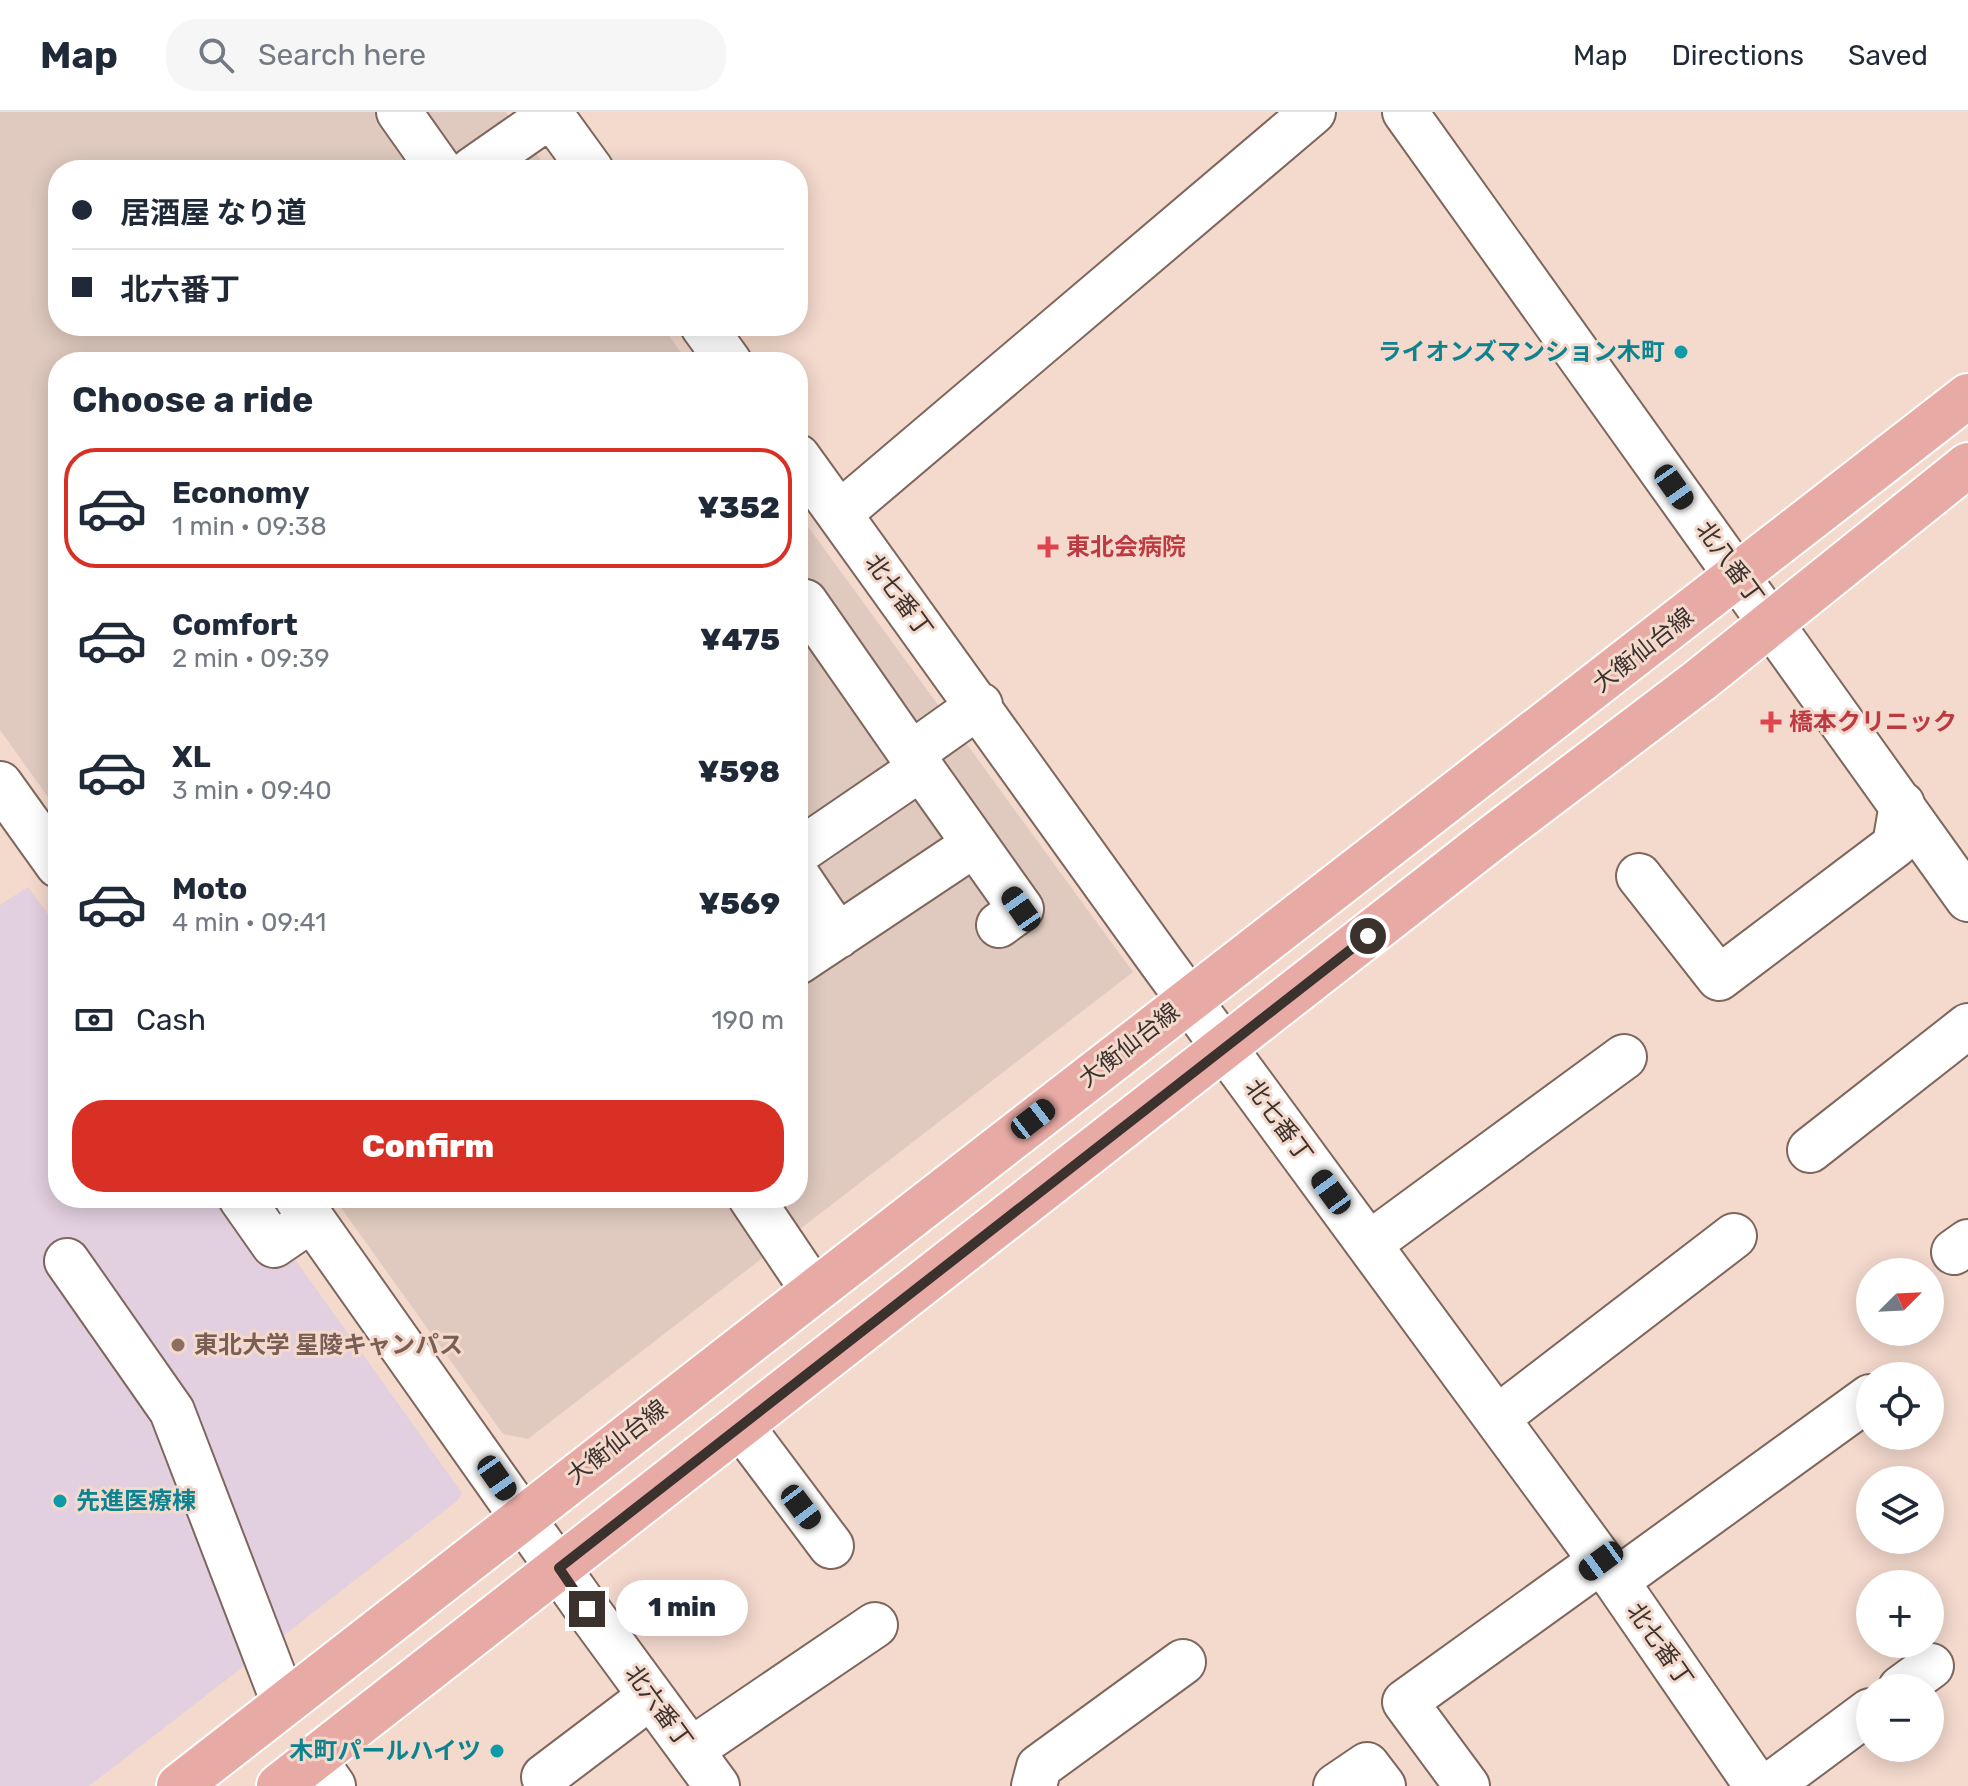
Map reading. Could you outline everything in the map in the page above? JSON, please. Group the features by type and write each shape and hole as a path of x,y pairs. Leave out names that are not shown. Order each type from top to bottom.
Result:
{"main road":[{"name":"大衡仙台線","path":"179,1786 523,1515 1968,396"},
{"path":"279,1786 324,1772 559,1568 1772,622 1968,465"}],"street":[{"path":"399,112 433,160"},
{"path":"839,514 1313,112"},
{"name":"北八番丁","path":"1405,112 1968,899"},
{"path":"486,160 550,113 584,160"},
{"name":"北七番丁","path":"808,471 980,705 1188,999 1608,1571 1757,1786"},
{"path":"808,606 1021,909 999,925"},
{"path":"808,844 916,761 980,705"},
{"path":"0,784 48,851"},
{"path":"1639,876 1719,978 1895,845 1902,804"},
{"path":"808,956 975,844"},
{"path":"808,892 838,936"},
{"path":"1810,1150 1968,1026"},
{"path":"1369,1244 1624,1057"},
{"path":"248,1208 274,1245 304,1208"},
{"name":"北六番丁","path":"304,1208 717,1786"},
{"path":"760,1208 824,1282"},
{"path":"789,1208 824,1282"},
{"path":"1497,1418 1734,1236"},
{"path":"79,1252 172,1411 294,1695"},
{"path":"1467,1786 1405,1702 1856,1406"},
{"path":"741,1426 831,1546"},
{"path":"691,1750 875,1625"},
{"path":"1034,1786 1039,1767 1183,1662"},
{"path":"544,1777 651,1696"},
{"path":"1769,1786 1856,1721"},
{"path":"1336,1786 1367,1765 1383,1786"}],"shaded area":[{"path":"0,112 506,112 541,160 48,160 48,336 669,336 681,352 48,352 48,797 0,730"},
{"name":"東北大学 星陵キャンパス","path":"808,527 1133,972 528,1439 503,1434 341,1208 808,1208"},
{"name":"東北大学 星陵キャンパス","path":"28,887 48,914 48,1208 258,1208 462,1493 457,1501 89,1786 0,1786 0,905"}],"place":[{"name":"ライオンズマンション木町","path":"1681,352"},
{"name":"東北会病院","path":"1048,547"},
{"name":"橋本クリニック","path":"1771,722"},
{"name":"東北大学 星陵キャンパス","path":"178,1345"},
{"name":"先進医療棟","path":"60,1501"},
{"name":"木町パールハイツ","path":"497,1751"}],"route":[{"path":"587,1609 559,1568 1368,936"}]}
